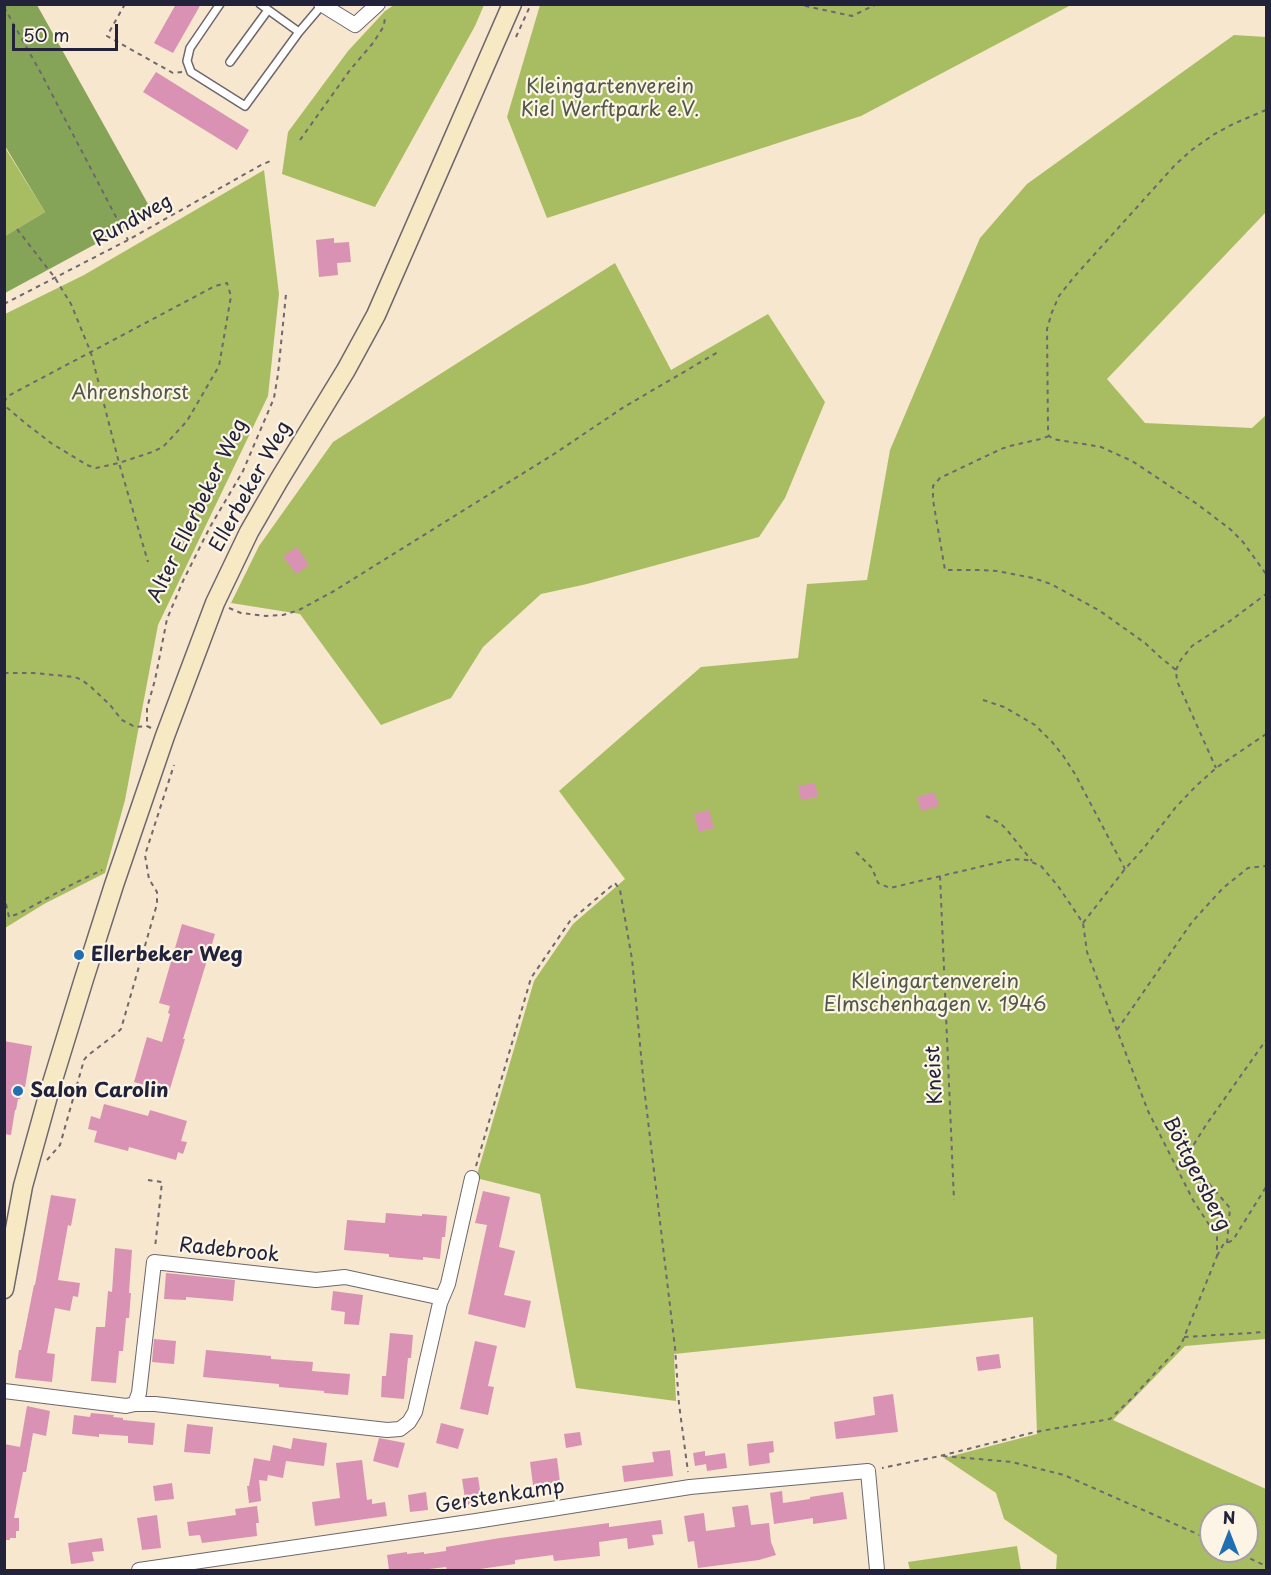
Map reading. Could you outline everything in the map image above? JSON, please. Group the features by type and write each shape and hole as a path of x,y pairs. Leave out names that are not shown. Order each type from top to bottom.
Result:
{"street":[{"name":"Ellerbeker Weg","path":"4,1289 23,1186 48,1096 118,873 165,736 215,603 249,532 346,370 376,315 512,4"},
{"path":"322,5 355,26 377,5"},
{"path":"4,1391 126,1406 155,1404 387,1430 400,1429 409,1422 415,1412 472,1178"},
{"name":"Radebrook","path":"135,1404 139,1393 154,1263 316,1280 345,1277 442,1298"},
{"path":"868,1470 877,1570"},
{"name":"Gerstenkamp","path":"139,1570 465,1523 690,1487 868,1470"}],"lane":[{"path":"220,4 190,48 187,61 191,72 245,106 299,32 322,5"},
{"path":"260,4 299,32"},
{"path":"230,62 268,10"}],"path":[{"path":"125,4 107,36 173,73 191,72"},
{"path":"517,37 531,4"},
{"path":"796,4 852,16 877,4"},
{"path":"300,140 384,26 385,11 377,5"},
{"path":"4,7 128,240"},
{"path":"1266,110 1213,135 1175,165 1059,296 1047,329 1049,436 1053,439 1101,447 1132,461 1230,529 1243,542 1266,574"},
{"name":"Rundweg","path":"4,304 128,240 273,160"},
{"path":"17,228 55,278 71,304 91,353 119,463 148,562"},
{"path":"226,283 231,296 219,366 187,421 164,447 119,463 96,468 87,465 33,430 4,404 8,396 91,353 215,286 226,283"},
{"name":"Alter Ellerbeker Weg","path":"147,726 147,708 167,619 194,559 243,471 274,398 285,294"},
{"path":"215,603 241,613 266,616 283,615 299,610 334,591 525,472 624,407 718,352"},
{"path":"1049,436 1001,449 940,478 933,486 933,500 945,570 997,571 1051,584 1100,611 1130,631 1176,670"},
{"path":"1216,768 1178,681 1176,670 1192,646 1266,594"},
{"path":"4,673 75,677 91,687 123,720 135,727 147,726 165,736"},
{"path":"982,700 1004,706 1035,725 1053,743 1075,774 1125,869"},
{"path":"986,816 1000,823 1032,861 1041,866 1058,886 1083,923 1176,807 1195,787 1216,768 1266,734"},
{"path":"43,1165 60,1145 84,1060 121,1029 158,904 157,892 149,879 145,855 174,764"},
{"path":"856,852 872,868 878,883 890,888 1013,859 1032,861"},
{"path":"1117,1030 1192,922 1223,888 1248,868 1266,866"},
{"path":"4,895 9,917 102,870 118,873"},
{"name":"Kneist","path":"940,876 954,1200"},
{"path":"472,1178 531,978 570,921 615,883 620,890 632,959 644,1086 690,1487"},
{"name":"Böttgersberg","path":"868,1470 940,1456 1035,1432 1110,1419 1181,1345 1217,1256 1216,1237 1193,1200 1148,1111 1087,952 1083,923"},
{"path":"1227,1243 1230,1208 1186,1157 1266,1040"},
{"path":"148,1180 162,1182 154,1263"},
{"path":"1217,1256 1223,1245 1233,1240 1266,1187"},
{"path":"1184,1337 1266,1332"},
{"path":"940,1456 1012,1462 1064,1474 1199,1535"}],"green space":[{"path":"5,4 37,5 153,213 5,293 5,236 45,212 5,146"},
{"name":"Kleingartenverein Kiel Werftpark e.V.","path":"540,4 1071,5 861,116 547,218 507,117"},
{"path":"394,5 484,5 475,26 375,207 282,174 288,132 348,51 385,11"},
{"name":"Kleingartenverein Elmschenhagen v. 1946","path":"1234,35 1266,37 1266,212 1107,379 1145,423 1252,428 1266,415 1266,1339 1185,1346 1113,1420 1266,1489 1266,1570 1056,1570 1057,1555 1004,1519 996,1493 944,1458 1037,1434 1033,1317 674,1354 676,1401 576,1388 540,1194 476,1178 534,981 573,924 625,879 559,791 701,667 798,658 807,584 867,580 890,450 980,238 1027,184"},
{"path":"4,146 45,212 5,236 4,236"},
{"name":"Ahrenshorst","path":"264,170 279,294 268,396 158,625 125,800 105,873 44,904 5,928 5,314 84,275"},
{"path":"615,263 671,370 768,314 825,402 785,498 759,537 587,584 541,594 483,647 451,698 381,725 300,614 231,603 259,546 333,442"},
{"path":"1017,1546 1021,1570 910,1570 908,1562"}],"building":[{"path":"176,4 201,4 173,53 154,43"},
{"path":"156,72 249,130 237,150 143,92"},
{"path":"334,238 334,243 349,242 351,262 337,263 338,275 319,277 316,240"},
{"path":"297,547 309,565 296,574 283,556"},
{"path":"815,783 818,797 801,800 798,786"},
{"path":"934,792 939,806 921,811 917,797"},
{"path":"709,810 714,828 699,832 694,814"},
{"path":"182,924 215,934 169,1092 134,1082 147,1037 162,1042 170,1006 159,1003"},
{"path":"4,1041 32,1046 25,1087 18,1099 11,1135 4,1134"},
{"path":"104,1104 148,1116 150,1110 187,1121 181,1141 187,1142 183,1154 178,1152 176,1160 129,1147 128,1151 94,1142 97,1131 88,1129 91,1116 100,1119"},
{"path":"483,1191 510,1197 499,1247 515,1251 504,1295 531,1301 525,1328 468,1314 487,1225 475,1223"},
{"path":"51,1195 76,1199 71,1226 68,1225 58,1280 80,1283 78,1297 73,1296 70,1311 55,1308 47,1353 55,1354 52,1382 15,1378"},
{"path":"386,1213 447,1216 440,1259 389,1257 389,1254 344,1250 347,1220 385,1223"},
{"path":"115,1248 132,1250 129,1318 126,1318 123,1351 119,1351 116,1383 91,1381 96,1327 105,1327 108,1291 112,1292"},
{"path":"166,1273 235,1280 233,1301 186,1297 186,1300 164,1299"},
{"path":"333,1291 363,1295 359,1325 344,1324 345,1312 331,1310"},
{"path":"390,1333 413,1335 404,1399 381,1397 382,1376 386,1376"},
{"path":"154,1339 176,1341 174,1364 152,1362"},
{"path":"475,1341 497,1346 488,1386 494,1387 488,1415 460,1409"},
{"path":"206,1350 313,1362 312,1371 350,1374 348,1395 279,1387 279,1384 203,1377"},
{"path":"999,1354 1001,1368 978,1371 976,1357"},
{"path":"893,1394 898,1432 836,1439 834,1422 875,1415 873,1397"},
{"path":"27,1406 50,1411 46,1436 33,1433 14,1518 19,1518 19,1531 16,1531 16,1538 4,1540 4,1444 20,1447"},
{"path":"91,1413 114,1415 113,1417 123,1418 123,1420 155,1423 153,1445 128,1443 128,1436 99,1434 99,1437 72,1434 74,1415 90,1417"},
{"path":"441,1423 464,1429 458,1449 436,1443"},
{"path":"187,1424 213,1427 210,1454 184,1452"},
{"path":"580,1432 582,1445 566,1448 564,1434"},
{"path":"293,1438 327,1443 324,1466 286,1461 283,1478 268,1475 267,1481 259,1480 261,1501 249,1503 247,1486 249,1486 254,1458 270,1461 273,1445 291,1449"},
{"path":"379,1438 405,1443 398,1468 373,1461"},
{"path":"773,1441 774,1452 769,1453 770,1463 749,1466 747,1444"},
{"path":"670,1450 673,1476 624,1482 622,1466 654,1462 652,1452"},
{"path":"705,1451 705,1456 725,1453 727,1468 707,1471 706,1464 695,1466 693,1453"},
{"path":"557,1458 560,1482 533,1485 530,1462"},
{"path":"362,1460 367,1500 372,1499 372,1504 385,1502 387,1516 315,1526 312,1502 340,1498 336,1463"},
{"path":"478,1477 482,1503 466,1505 462,1479"},
{"path":"172,1483 174,1499 155,1501 153,1486"},
{"path":"782,1491 783,1503 843,1492 847,1519 813,1524 813,1518 774,1524 770,1493"},
{"path":"426,1492 428,1510 410,1512 408,1495"},
{"path":"748,1505 751,1525 769,1523 771,1542 776,1555 759,1560 698,1568 694,1541 688,1542 684,1516 704,1513 706,1531 735,1527 732,1507"},
{"path":"257,1506 259,1523 256,1523 257,1536 202,1543 200,1535 189,1536 187,1522 236,1515 235,1509"},
{"path":"157,1515 161,1548 142,1550 137,1518"},
{"path":"661,1520 663,1534 652,1535 654,1545 628,1549 627,1538 599,1542 600,1556 554,1561 553,1555 515,1560 515,1564 480,1570 447,1570 446,1567 389,1570 387,1555 407,1552 407,1554 424,1552 424,1554 446,1551 446,1547 500,1538 609,1523 609,1527"},
{"path":"102,1538 104,1551 92,1552 94,1561 71,1564 68,1543"}],"place":[{"name":"Ellerbeker Weg","path":"79,955"},
{"name":"Salon Carolin","path":"18,1091"}]}
